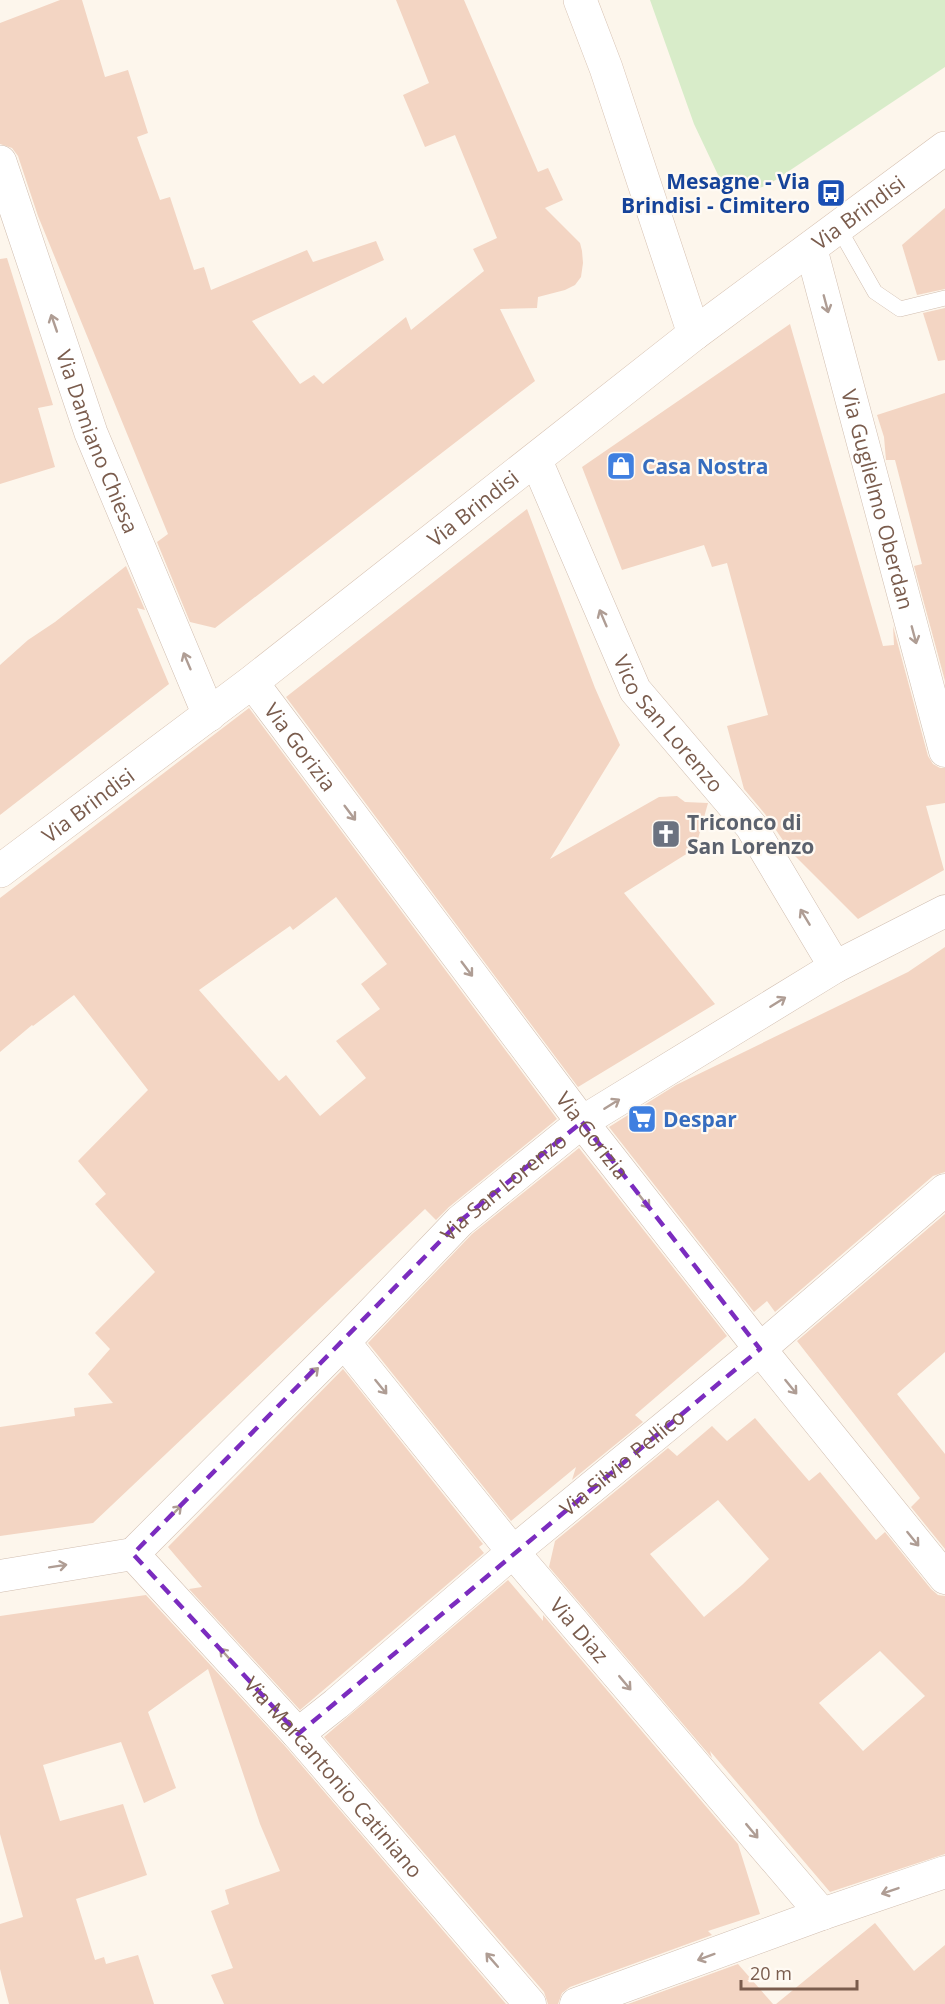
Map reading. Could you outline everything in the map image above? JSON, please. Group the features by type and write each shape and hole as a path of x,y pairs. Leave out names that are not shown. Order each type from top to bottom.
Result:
{"main road":[{"path":"580,0 606,68 694,334"},
{"name":"Via Brindisi","path":"0,871 252,682 694,334 945,147"},
{"name":"Via Damiano Chiesa","path":"0,162 91,433 209,715"}],"street":[{"name":"Via Guglielmo Oberdan","path":"811,248 945,751"},
{"name":"Vico San Lorenzo","path":"536,460 634,690 751,826 835,967"},
{"name":"Via Gorizia","path":"252,682 582,1122 760,1349 945,1578"},
{"name":"Via San Lorenzo","path":"134,1554 460,1221 582,1122 835,967 945,911"},
{"name":"Via Silvio Pellico","path":"298,1734 513,1552 760,1349 945,1190"},
{"name":"Via Diaz","path":"344,1342 513,1552 822,1914"},
{"path":"0,1576 134,1554"},
{"name":"Via Marcantonio Catiniano","path":"134,1554 298,1734 530,2004"},
{"path":"576,2004 822,1914 945,1872"}],"lane":[{"path":"838,227 875,292 900,309 945,298"}],"highlighted area":[{"path":"582,1122 760,1349 298,1734 133,1554 460,1221"}],"green space":[{"path":"650,0 945,0 945,67 774,181 758,188 746,189 719,177 694,124"}],"building":[{"path":"60,0 82,0 105,77 128,70 148,133 137,137 160,200 170,197 194,270 204,267 211,290 307,250 313,262 376,241 384,260 252,321 300,384 314,375 323,384 406,317 411,330 484,271 473,249 497,238 455,135 425,147 403,95 429,83 396,0 464,0 538,172 548,168 563,200 545,208 580,243 582,251 581,277 575,285 538,297 537,308 500,309 535,381 215,628 190,622 157,542 168,534 38,216 18,156 12,148 0,144 0,23"},
{"path":"945,208 945,289 917,295 902,245"},
{"path":"7,258 53,405 38,408 55,467 0,484 0,259"},
{"path":"945,308 945,360 938,361 923,313"},
{"path":"790,324 883,646 894,645 893,626 928,756 933,764 945,768 945,803 926,806 944,870 858,919 791,852 765,814 744,789 727,726 768,715 727,563 712,567 704,545 622,570 582,467"},
{"path":"945,393 945,681 914,566 922,564 895,460 886,460 884,437 877,415"},
{"path":"527,509 595,688 620,745 550,859 659,797 677,796 685,802 708,803 698,839 688,853 624,893 715,1004 578,1087 286,697"},
{"path":"126,566 145,610 137,608 169,684 0,815 0,665 28,640 55,622"},
{"path":"249,708 557,1119 436,1220 425,1209 93,1523 0,1536 0,1427 75,1416 74,1408 113,1403 88,1374 110,1349 95,1333 155,1272 95,1204 106,1194 78,1161 148,1090 74,995 32,1025 0,1052 0,898","holes":["336,897 387,964 361,984 380,1009 336,1041 366,1078 320,1116 286,1075 279,1081 199,990 290,926 293,930"]},
{"path":"945,947 945,1172 933,1176 775,1312 767,1301 754,1312 609,1127 676,1085 908,972"},
{"path":"579,1148 727,1336 635,1415 643,1422 572,1480 576,1467 511,1521 368,1343 472,1234"},
{"path":"945,1214 945,1352 897,1394 945,1454 945,1549 911,1507 920,1498 797,1341"},
{"path":"343,1369 483,1544 479,1547 484,1553 300,1710 189,1589 202,1587 168,1547"},
{"path":"755,1418 809,1481 820,1472 876,1540 885,1532 931,1589 938,1595 945,1596 945,1854 830,1892 549,1567 555,1541 668,1448 677,1456 712,1426 727,1441","holes":["718,1500 769,1559 704,1617 650,1554","880,1651 925,1696 863,1751 819,1703"]},
{"path":"508,1580 543,1621 543,1615 738,1844 760,1914 708,1931 712,1935 570,1987 562,1993 558,2004 548,2004 544,1992 324,1737"},
{"path":"146,1595 285,1746 506,2004 224,2004 211,1975 233,1968 211,1911 229,1904 225,1890 280,1871 260,1824 208,1669 148,1712 176,1788 144,1803 121,1742 43,1765 60,1821 123,1804 147,1875 76,1899 95,1960 104,1957 106,1964 138,1955 154,2004 9,2004 0,1969 0,1924 23,1917 0,1834 0,1616"},
{"path":"875,1923 914,1971 945,1945 945,2004 776,2004"},
{"path":"738,1964 773,2004 628,2004"}],"place":[{"name":"Mesagne - Via Brindisi - Cimitero","path":"831,193"},
{"name":"Casa Nostra","path":"621,466"},
{"name":"Triconco di San Lorenzo","path":"666,834"},
{"name":"Despar","path":"642,1119"}]}
